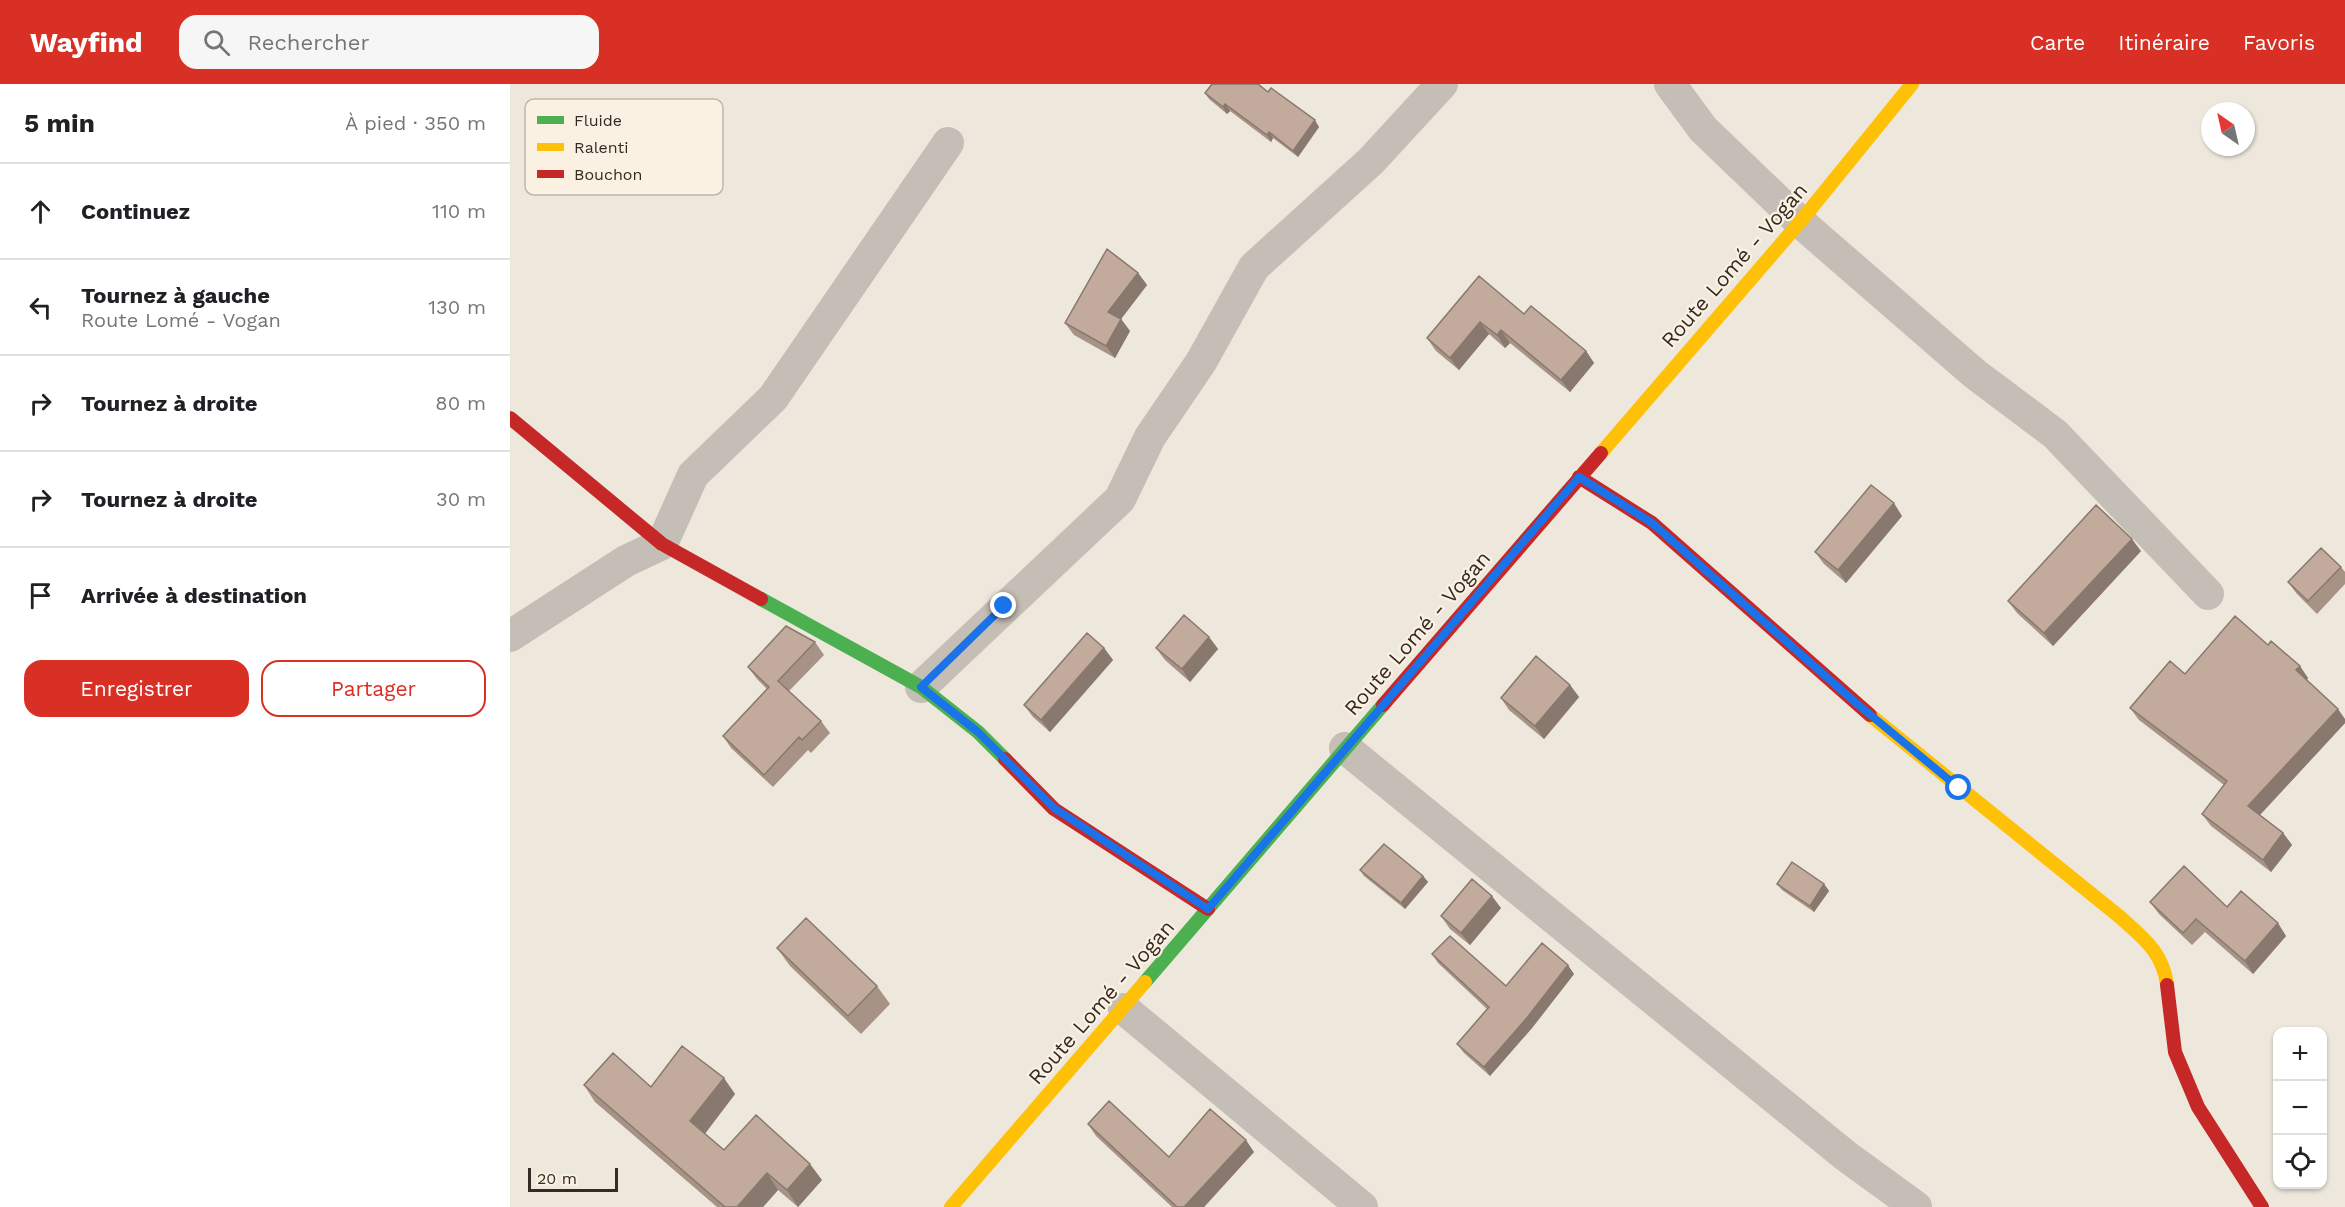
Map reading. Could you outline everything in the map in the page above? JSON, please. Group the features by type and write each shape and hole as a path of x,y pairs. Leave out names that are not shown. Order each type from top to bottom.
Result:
{"street":[{"path":"921,687 1120,499 1150,437 1201,362 1254,267 1371,161 1443,84"},
{"path":"1670,84 1703,129 1800,222 1975,374 2055,434 2208,594"},
{"name":"Route Lomé - Vogan","path":"951,1207 1124,1010 1345,748 1800,222 1912,84"},
{"path":"510,636 626,561 662,544 693,475 773,398 948,143"},
{"path":"510,418 662,544 921,687 978,732 1054,808 1208,909"},
{"path":"1579,477 1652,523 1856,703 2120,917 2151,946 2165,967 2175,1052 2198,1107 2262,1207"},
{"path":"1345,748 1846,1156 1916,1207"},
{"path":"1124,1010 1362,1207"}],"building":[{"path":"1212,84 1258,84 1268,92 1271,88 1315,120 1293,151 1269,132 1267,135 1225,104 1223,107 1205,93"},
{"path":"1107,249 1138,273 1108,312 1121,319 1106,346 1065,323"},
{"path":"1479,276 1524,314 1531,306 1586,351 1561,380 1501,330 1497,335 1480,322 1450,358 1427,338"},
{"path":"1871,485 1894,503 1838,570 1815,552"},
{"path":"2096,505 2132,539 2044,633 2008,601"},
{"path":"2321,548 2341,567 2308,601 2288,582"},
{"path":"1184,615 1209,637 1182,669 1156,648"},
{"path":"2235,616 2268,645 2271,641 2300,666 2296,670 2338,709 2248,806 2283,833 2263,860 2202,814 2227,781 2130,708 2170,661 2185,674"},
{"path":"786,626 815,642 778,681 821,721 802,740 799,737 764,775 723,736 769,687 748,667"},
{"path":"1087,633 1104,648 1041,720 1024,705"},
{"path":"1536,656 1570,685 1535,726 1501,698"},
{"path":"1384,844 1423,876 1401,903 1360,870"},
{"path":"1792,862 1824,884 1810,906 1777,884"},
{"path":"2184,866 2227,907 2241,891 2278,923 2245,961 2196,919 2183,933 2150,902"},
{"path":"1472,879 1492,896 1461,933 1441,916"},
{"path":"806,918 877,986 848,1016 777,948"},
{"path":"1450,936 1506,986 1542,943 1568,965 1526,1019 1484,1067 1457,1044 1489,1007 1432,954"},
{"path":"682,1046 724,1078 690,1121 724,1150 756,1115 810,1164 787,1190 767,1173 737,1207 725,1207 584,1085 613,1053 651,1087"},
{"path":"1109,1101 1169,1157 1210,1109 1246,1140 1184,1207 1177,1207 1088,1124"}],"traffic: fast":[{"path":"761,599 921,687 978,732 1005,759"},
{"path":"1145,982 1383,705"}],"traffic: slow":[{"path":"1601,453 1800,222 1912,84"},
{"path":"1870,715 2120,917 2151,946 2161,963 2167,985"},
{"path":"951,1207 1145,982"}],"traffic: jam":[{"path":"510,418 662,544 761,599"},
{"path":"1383,705 1601,453"},
{"path":"1579,477 1652,523 1870,715"},
{"path":"1005,759 1054,809 1208,909"},
{"path":"2167,985 2175,1052 2198,1107 2262,1207"}],"route":[{"path":"1004,606 921,687 978,732 1054,808 1208,909 1579,477 1652,523 1856,703 1959,788"}]}
